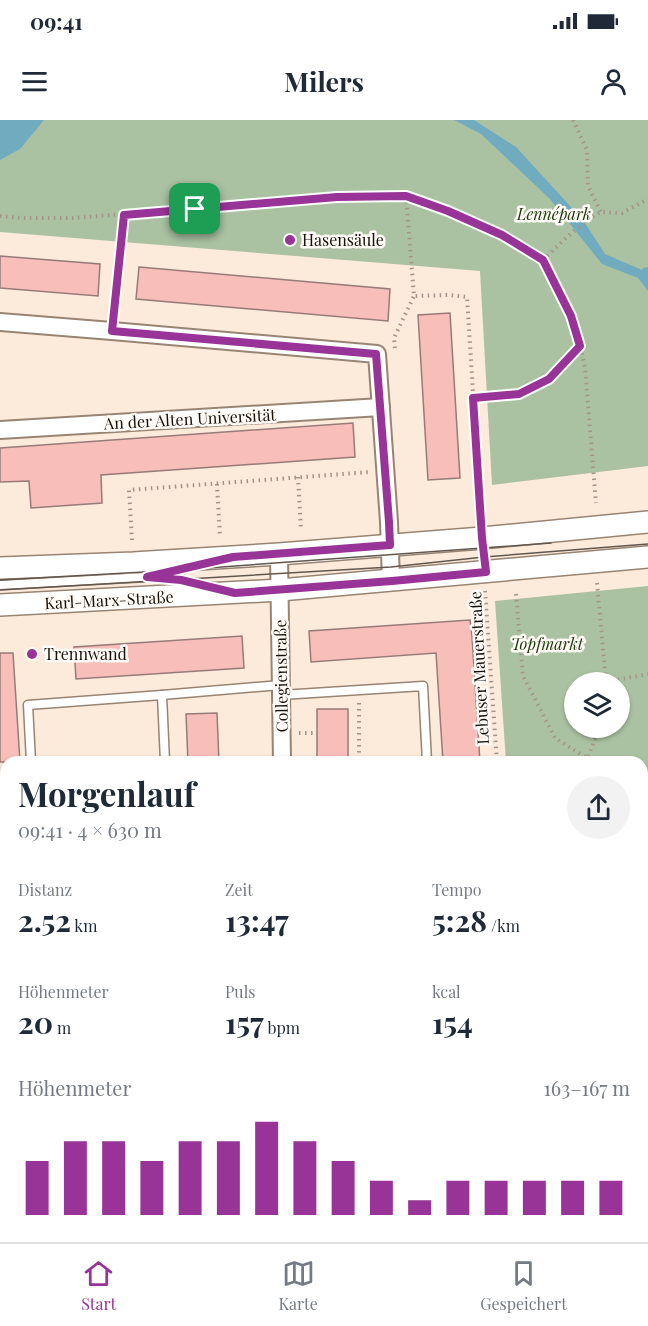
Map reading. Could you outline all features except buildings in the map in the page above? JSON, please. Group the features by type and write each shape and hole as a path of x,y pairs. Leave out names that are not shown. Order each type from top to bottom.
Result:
{"street":[{"path":"0,322 376,354 392,581"},
{"name":"An der Alten Universität","path":"0,430 381,407"},
{"path":"0,568 279,554 648,522"},
{"name":"Collegienstraße","path":"279,554 282,756"},
{"name":"Karl-Marx-Straße","path":"0,605 280,590 648,557"}],"lane":[{"path":"147,577 233,557"},
{"path":"0,585 147,577 181,580 235,593"},
{"path":"31,756 28,705 162,695 423,686 427,756"},
{"path":"162,695 165,756"}],"path":[{"path":"573,120 587,150 588,186 601,212"},
{"path":"406,196 414,296 467,297 482,538"},
{"path":"0,216 73,218 337,197 406,196 448,211 502,235 543,260 571,316 585,368 596,503"},
{"path":"543,260 568,236 601,212 622,213 648,199"},
{"path":"112,331 124,215"},
{"path":"473,398 519,394 549,379 580,346"},
{"path":"132,540 129,490 385,471"},
{"path":"298,477 301,530"},
{"path":"217,484 220,536"},
{"name":"Lebuser Mauerstraße","path":"486,572 485,598 496,756"},
{"path":"597,583 605,672"},
{"path":"516,594 523,676 555,738 581,756"},
{"path":"630,677 648,674"},
{"path":"359,690 359,756"},
{"path":"295,733 317,733"},
{"path":"590,756 596,738"}],"green space":[{"name":"Lennépark","path":"0,120 648,120 648,466 492,485 480,271 0,232"},
{"name":"Topfmarkt","path":"648,586 648,756 506,756 495,601"}],"water":[{"path":"0,120 44,120 20,149 0,160"},
{"path":"454,120 474,120 516,147 583,220 605,254 642,270 648,267 648,291 638,278 602,264 550,199 481,134"}],"tram line":[{"path":"0,580 180,570 551,543"},
{"path":"0,590 391,567 648,544"}],"place":[{"name":"Hasensäule","path":"290,240"},
{"name":"Trennwand","path":"32,654"}],"route":[{"path":"406,196 448,211 502,235 543,260 571,316 580,346 549,379 519,394 473,398 486,572 235,593 181,580 147,577 233,557 390,545 376,354 112,331 124,215 195,209 337,197 406,196"}]}
